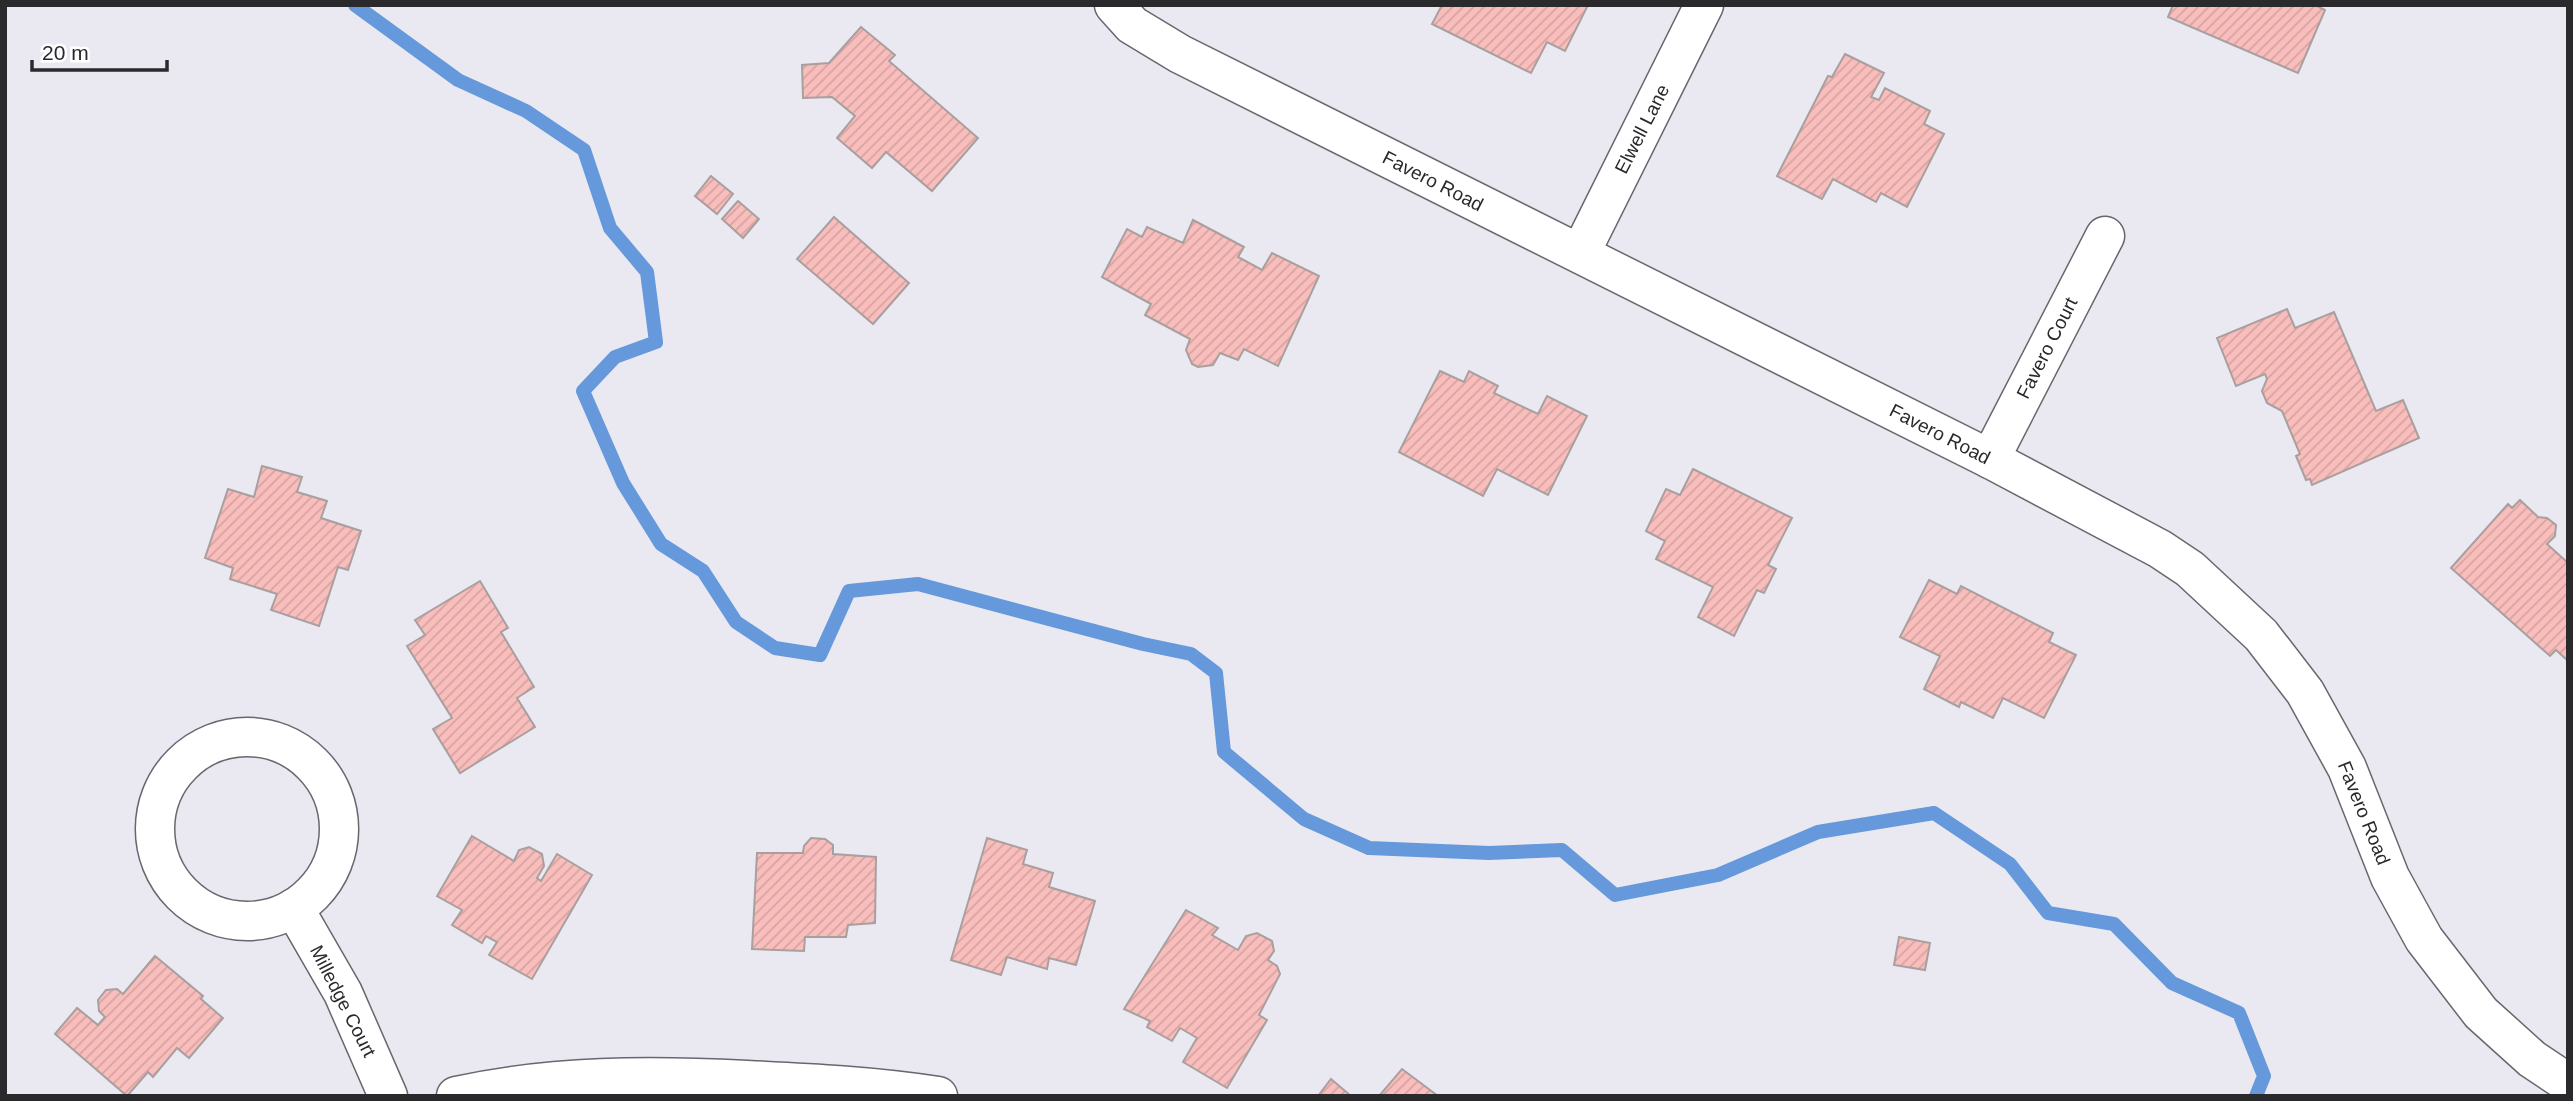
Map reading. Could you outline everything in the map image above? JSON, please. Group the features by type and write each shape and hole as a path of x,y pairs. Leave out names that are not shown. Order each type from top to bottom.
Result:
{"street":[{"name":"Favero Road","path":"1114,5 1132,25 1180,54 1506,218 1581,252 1990,459 2160,549 2190,569 2261,635 2305,691 2347,768 2390,877 2424,939 2482,1013 2532,1059 2568,1083"},
{"name":"Elwell Lane","path":"1581,252 1704,5"},
{"name":"Favero Court","path":"1990,459 2105,236"},
{"path":"246,736 270,739 302,756 326,782 336,804 339,828 336,852 327,874 312,894 294,908 260,919 224,918 202,909 183,894 167,875 155,830 158,806 167,783 181,764 200,749 222,740 246,736"},
{"name":"Milledge Court","path":"294,908 343,993 388,1096"},
{"path":"456,1096 504,1085 565,1079 663,1076 865,1085 938,1096"}],"building":[{"path":"1442,5 1588,5 1565,51 1547,42 1531,73 1432,24"},
{"path":"2173,5 2315,5 2325,10 2298,73 2168,17"},
{"path":"861,27 895,55 889,61 978,138 932,191 886,152 872,168 837,138 855,116 832,97 803,98 802,65 829,63"},
{"path":"1845,54 1884,73 1871,97 1879,100 1885,88 1930,111 1924,124 1944,134 1907,207 1881,193 1876,202 1833,179 1822,199 1777,176 1828,76 1832,77"},
{"path":"711,176 733,194 717,214 695,196"},
{"path":"738,201 759,219 743,238 722,219"},
{"path":"834,217 909,283 873,324 797,259"},
{"path":"1193,220 1244,247 1238,257 1262,270 1272,253 1319,276 1278,366 1244,349 1238,360 1220,353 1213,365 1198,367 1192,364 1186,350 1190,339 1145,315 1151,304 1102,277 1127,229 1142,237 1147,227 1183,243"},
{"path":"2287,309 2295,328 2334,312 2376,411 2403,400 2419,438 2312,485 2310,479 2306,480 2296,456 2300,454 2282,411 2267,403 2262,391 2267,379 2265,374 2236,386 2217,338"},
{"path":"1440,371 1464,382 1469,371 1498,386 1494,393 1538,414 1547,396 1587,416 1548,495 1497,469 1483,496 1399,452"},
{"path":"262,466 302,477 297,492 327,501 321,518 361,531 348,570 338,567 319,626 271,610 277,594 230,579 233,568 205,558 228,489 254,497"},
{"path":"1693,469 1792,518 1768,565 1776,569 1764,593 1757,590 1734,636 1698,617 1713,587 1656,559 1665,541 1646,531 1666,489 1680,495"},
{"path":"2520,500 2538,517 2547,518 2556,525 2555,536 2547,544 2568,563 2568,661 2556,650 2550,656 2451,568 2508,504 2512,508"},
{"path":"1929,580 1957,594 1961,586 2053,633 2049,642 2076,655 2044,718 2003,698 1993,718 1961,702 1959,707 1924,689 1940,656 1900,637"},
{"path":"480,581 508,628 501,632 534,687 517,698 535,727 460,773 433,729 452,718 407,646 425,635 415,620"},
{"path":"472,836 514,861 519,850 529,847 542,854 544,866 537,878 541,881 557,854 592,875 532,979 489,955 497,942 486,936 482,943 452,925 462,910 437,896"},
{"path":"811,838 825,839 833,845 833,854 876,857 875,923 848,925 846,937 805,937 804,951 752,949 757,853 803,853 804,846"},
{"path":"987,838 1027,850 1023,864 1053,873 1049,887 1095,901 1076,965 1049,958 1047,969 1007,957 1001,975 951,960"},
{"path":"1186,910 1218,928 1212,935 1238,950 1246,936 1257,933 1272,941 1274,951 1268,960 1277,966 1280,974 1259,1015 1267,1020 1227,1088 1183,1062 1197,1038 1180,1028 1172,1041 1147,1027 1150,1021 1124,1009"},
{"path":"1899,937 1930,943 1925,970 1894,965"},
{"path":"155,956 203,996 201,999 223,1018 189,1058 177,1048 153,1077 148,1072 127,1096 55,1034 77,1008 98,1025 105,1017 99,1011 98,1000 106,990 117,989 123,994"},
{"path":"1402,1069 1438,1096 1379,1096"},
{"path":"1331,1079 1351,1096 1318,1096"}],"waterway":[{"path":"355,5 458,80 526,111 584,150 610,228 647,272 656,342 615,357 583,391 623,483 661,544 703,571 736,622 775,648 820,655 849,591 918,584 1143,644 1191,654 1216,673 1224,752 1304,819 1369,848 1489,853 1562,850 1615,895 1718,875 1818,832 1934,813 2010,864 2048,913 2114,924 2172,983 2239,1013 2264,1076 2256,1096"}]}
